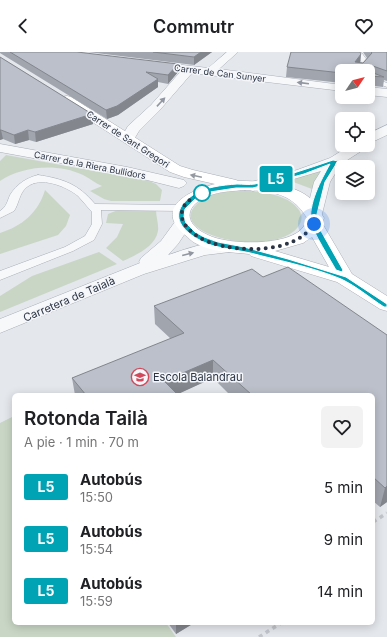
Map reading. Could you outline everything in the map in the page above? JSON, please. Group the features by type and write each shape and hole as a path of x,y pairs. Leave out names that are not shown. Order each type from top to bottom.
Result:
{"main road":[{"name":"Carrer de Sant Gregori","path":"56,93 175,169 189,174 250,186"},
{"name":"Carrer de Sant Gregori","path":"175,169 185,211 193,234 212,243 238,248"},
{"path":"185,211 202,193 216,188 250,186 270,188 292,195 310,207 314,219 344,278"},
{"path":"238,248 271,248 289,243 302,238 310,231 314,219"},
{"path":"238,248 344,278 387,305"}],"street":[{"path":"210,72 233,52"},
{"name":"Carrer de Can Sunyer","path":"137,63 335,87"},
{"path":"128,138 133,129 155,108 190,69"},
{"path":"375,92 387,93"},
{"path":"375,136 387,129"},
{"name":"Carrer de la Riera Bullidors","path":"0,148 127,171 179,183"},
{"path":"337,160 349,152"},
{"path":"250,186 302,173 335,161"},
{"path":"314,219 322,182 335,161"},
{"name":"Carretera de Taialà","path":"137,270 164,250 175,237 185,211"},
{"name":"Carretera de Taialà","path":"0,327 137,270 203,250 238,248"}],"lane":[{"path":"358,52 366,63 365,64"},
{"path":"375,80 387,84"},
{"path":"0,216 10,209 15,196 23,185 38,178 56,181 80,193 97,212 97,224 90,238 69,249 17,268 0,276"},
{"path":"92,206 185,211"}],"path":[{"path":"375,521 387,513"},
{"path":"259,637 278,625"}],"green space":[{"path":"6,155 149,181 156,184 162,190 160,201 111,201 104,199 90,191 102,186 83,175 62,169 30,169 9,176 0,181 0,161"},
{"path":"326,167 312,189 288,180"},
{"path":"45,190 70,215 66,226 58,235 0,254 0,233 15,227 28,218 38,205"},
{"path":"253,191 284,198 295,205 300,212 301,217 298,227 285,236 267,241 246,242 225,239 207,233 195,225 191,215 197,204 203,199 224,192"},
{"path":"118,210 156,210 158,226 156,237 149,246 123,261 106,248 117,237 123,224 106,223 108,214"},
{"path":"99,252 117,264 0,312 0,296 32,276"},
{"path":"12,417 12,625 167,625 176,637 0,637 0,423"}],"building":[{"path":"10,52 77,52 178,64 168,75 146,72 158,79 117,106 106,110"},
{"path":"153,52 201,52 194,57"},
{"path":"291,52 360,52 361,54 355,62 363,63 372,53 371,52 387,52 387,71 375,67 375,64 335,64 335,72 287,67"},
{"path":"0,57 92,114 35,132 28,130 14,135 0,130"},
{"path":"375,74 384,77 375,76"},
{"path":"288,267 387,335 387,486 385,488 375,479 375,393 250,393 213,360 164,381 176,393 84,393 72,378 184,333 154,306 252,269 263,277"}],"bus line":[{"name":"L5","path":"340,270 314,224 314,214 322,182 335,161 302,173 253,186 223,187 209,190 189,200 182,208 181,217 186,227 193,234 209,242 244,249 344,278 387,305"}],"place":[{"name":"Escola Balandrau","path":"140,377"}],"route":[{"path":"202,193 189,200 182,208 182,221 193,234 216,244 244,249 281,246 302,238 310,231 314,224"}]}
